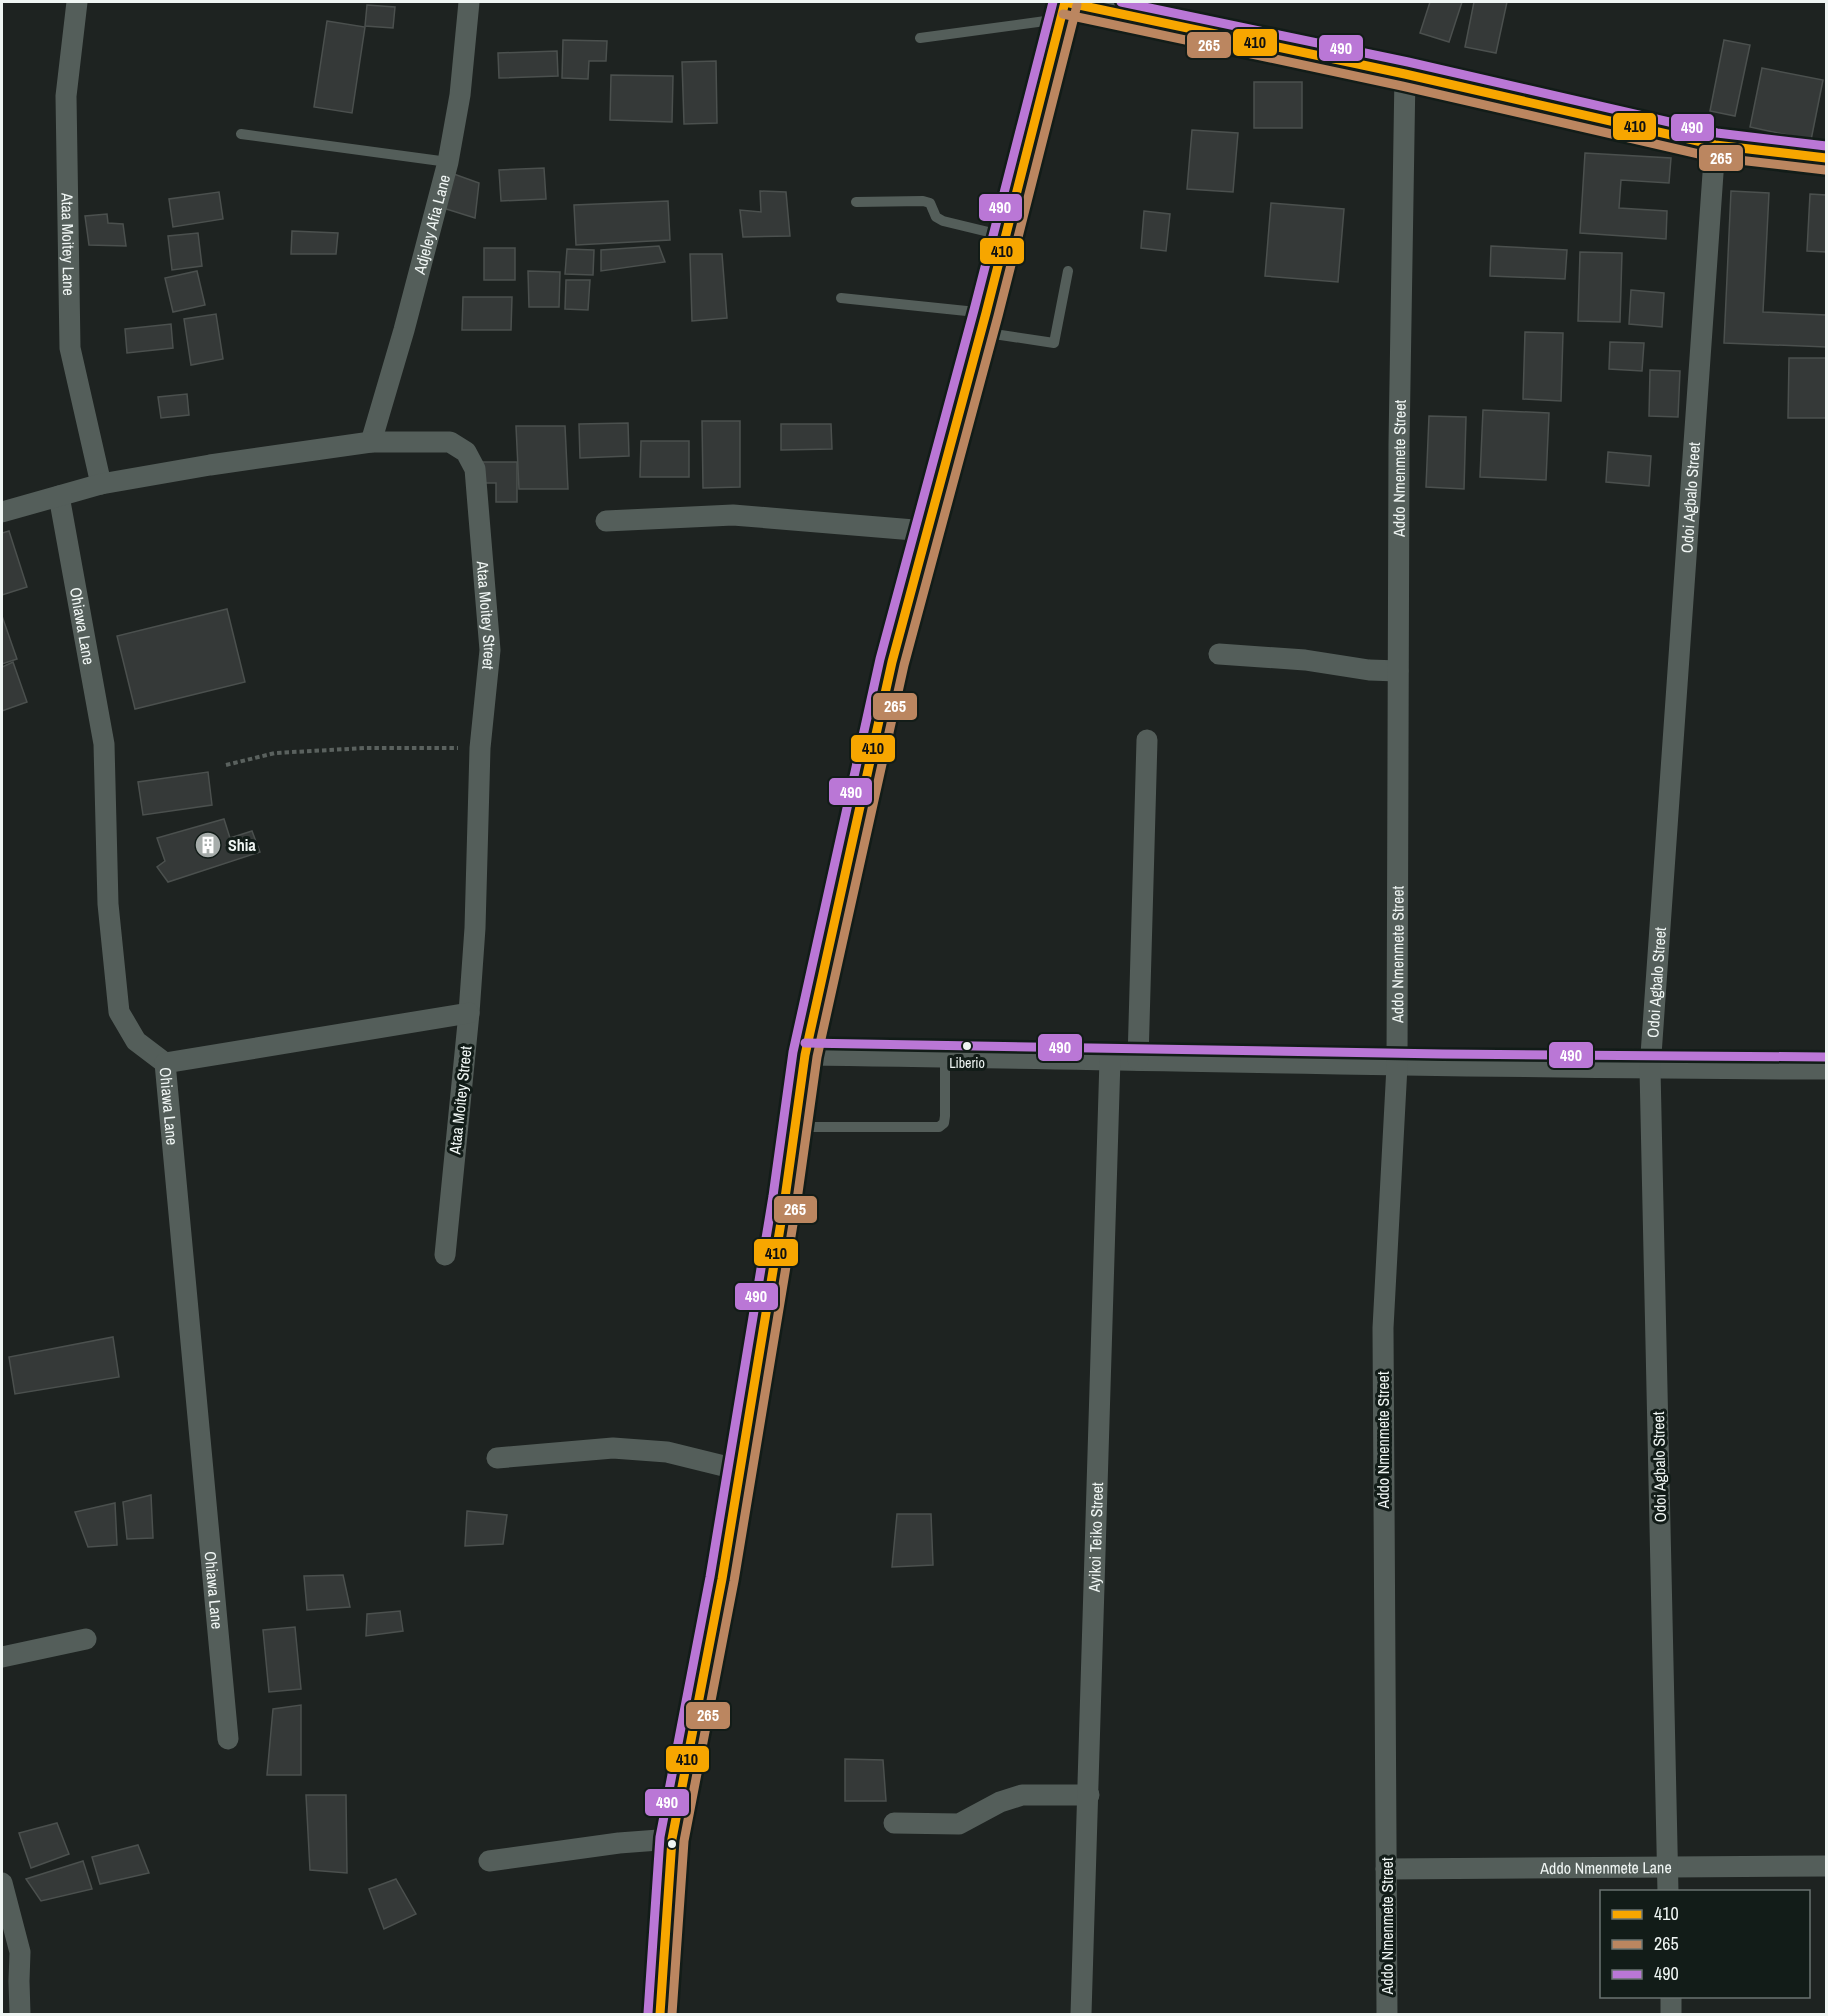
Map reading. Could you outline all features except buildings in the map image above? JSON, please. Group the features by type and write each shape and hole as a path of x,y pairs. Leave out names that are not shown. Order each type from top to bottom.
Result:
{"street":[{"name":"Ataa Moitey Lane","path":"77,2 66,96 70,348 101,484"},
{"name":"Adjeley Afia Lane","path":"371,442 404,330 448,162 460,95 469,2"},
{"path":"660,2014 672,1839 722,1579 805,1055 892,662 983,323 1062,10 1405,74 1714,145 1827,158"},
{"name":"Addo Nmenmete Street","path":"1388,2014 1383,1328 1397,1066 1399,444 1405,74"},
{"name":"Odoi Agbalo Street","path":"1668,1890 1650,1070 1714,145"},
{"name":"Ataa Moitey Street","path":"2,512 101,484 210,465 371,442 450,442 466,453 475,469 490,650 480,748 475,928 469,1013 445,1255"},
{"name":"Ohiawa Lane","path":"59,496 104,744 108,904 119,1012 136,1041 165,1063 228,1739"},
{"path":"606,521 733,514 926,531"},
{"path":"1220,654 1305,660 1369,670 1398,671"},
{"path":"1138,1060 1147,741"},
{"path":"165,1063 469,1013"},
{"path":"805,1055 1650,1070 1827,1070"},
{"name":"Ayikoi Teiko Street","path":"1081,2014 1110,1059"},
{"path":"497,1458 584,1449 624,1448 666,1452 740,1470"},
{"path":"2,1657 86,1639"},
{"path":"894,1823 958,1824 1000,1802 1022,1795 1089,1795"},
{"path":"489,1861 619,1842 672,1839"},
{"name":"Addo Nmenmete Lane","path":"1386,1869 1827,1866"},
{"path":"2,1883 20,1952 18,1981 20,2014"},
{"path":"1671,1998 1671,2014"}],"lane":[{"path":"920,38 1062,10"},
{"path":"242,134 448,162"},
{"path":"856,202 923,201 930,203 936,217 943,221 968,229 1005,236"},
{"path":"842,298 983,323 1054,343 1068,271"},
{"path":"795,1127 939,1127 944,1123 945,1116 945,1056"}],"path":[{"path":"226,765 286,753 365,748 480,748"}],"transit line":[{"name":"490","path":"648,2013 660,1837 710,1577 773,1196 793,1052 880,659 974,310 1053,2"},
{"name":"410","path":"1065,2 1405,74 1715,145 1826,158"},
{"name":"410","path":"660,2014 672,1839 722,1579 785,1198 805,1055 892,662 986,313 1065,2"},
{"name":"490","path":"1121,2 1408,62 1717,133 1826,146"},
{"name":"265","path":"672,2014 684,1841 734,1581 797,1200 817,1057 904,665 998,316 1077,5"},
{"name":"265","path":"1063,14 1402,86 1712,157 1825,170"},
{"name":"490","path":"805,1043 1443,1054 1826,1057"}],"place":[{"name":"Shia","path":"208,845"},
{"name":"Liberio","path":"967,1046"}]}
